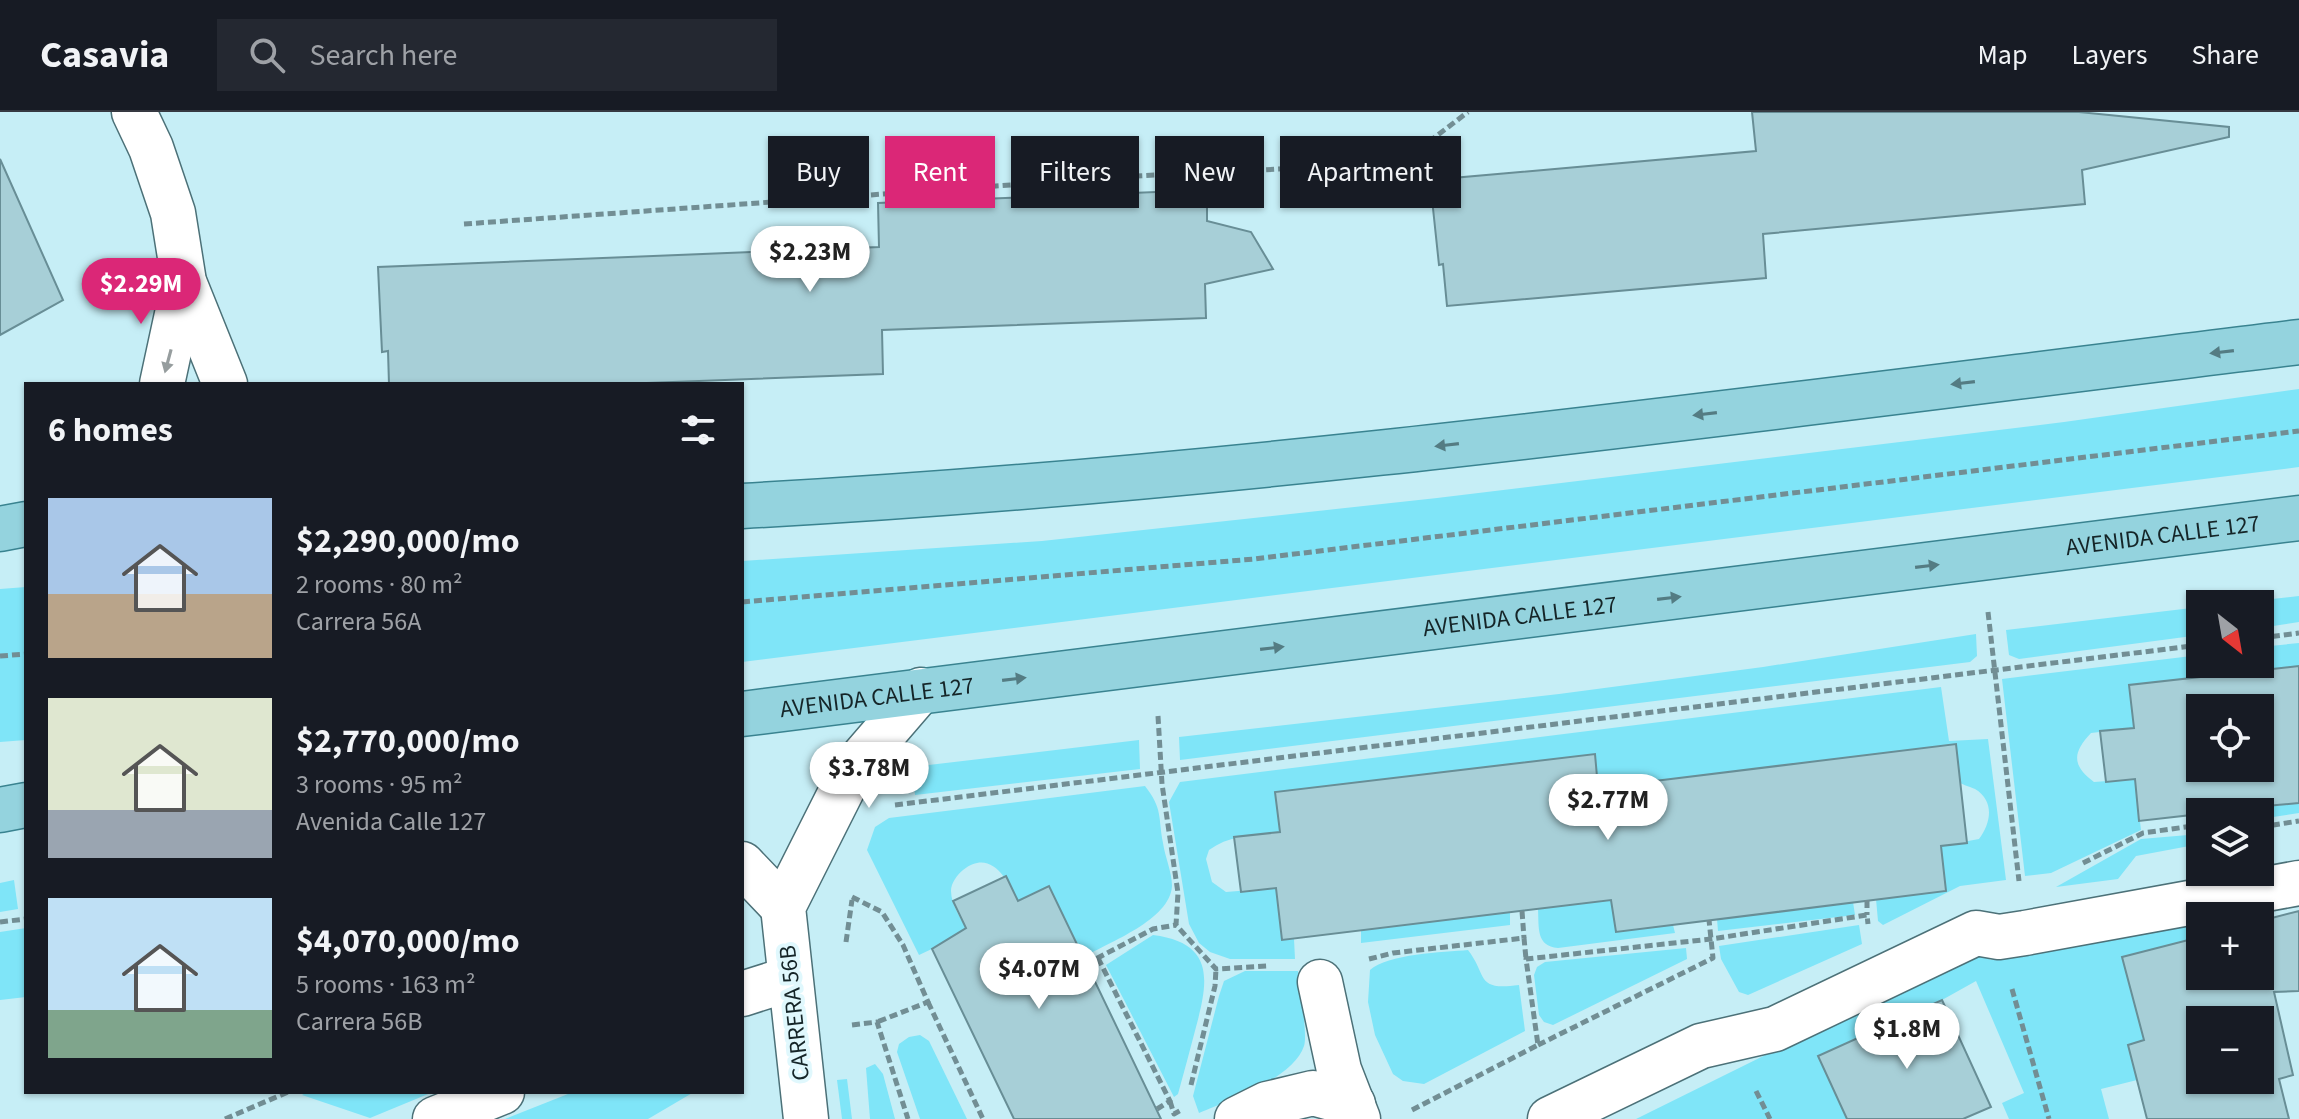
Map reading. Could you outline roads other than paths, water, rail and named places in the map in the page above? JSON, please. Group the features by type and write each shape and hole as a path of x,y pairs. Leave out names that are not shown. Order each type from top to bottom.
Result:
{"main road":[{"path":"744,506 881,498 1320,460 2299,342"},
{"name":"AVENIDA CALLE 127","path":"744,714 2299,518"},
{"path":"0,519 24,522"},
{"path":"0,529 24,523"},
{"path":"0,808 24,805"}],"street":[{"path":"134,112 151,148 173,213 184,282 224,382"},
{"path":"162,382 184,282"},
{"path":"744,866 783,907 852,770 921,690"},
{"path":"1550,1119 1701,1046 1775,1029 1976,933 2012,935 2299,883"},
{"name":"CARRERA 56B","path":"783,907 806,1119"},
{"path":"744,993 789,979"},
{"path":"1320,982 1335,1056 1355,1112"},
{"path":"1237,1119 1267,1104 1313,1093 1355,1112"},
{"path":"435,1119 497,1094"}]}
